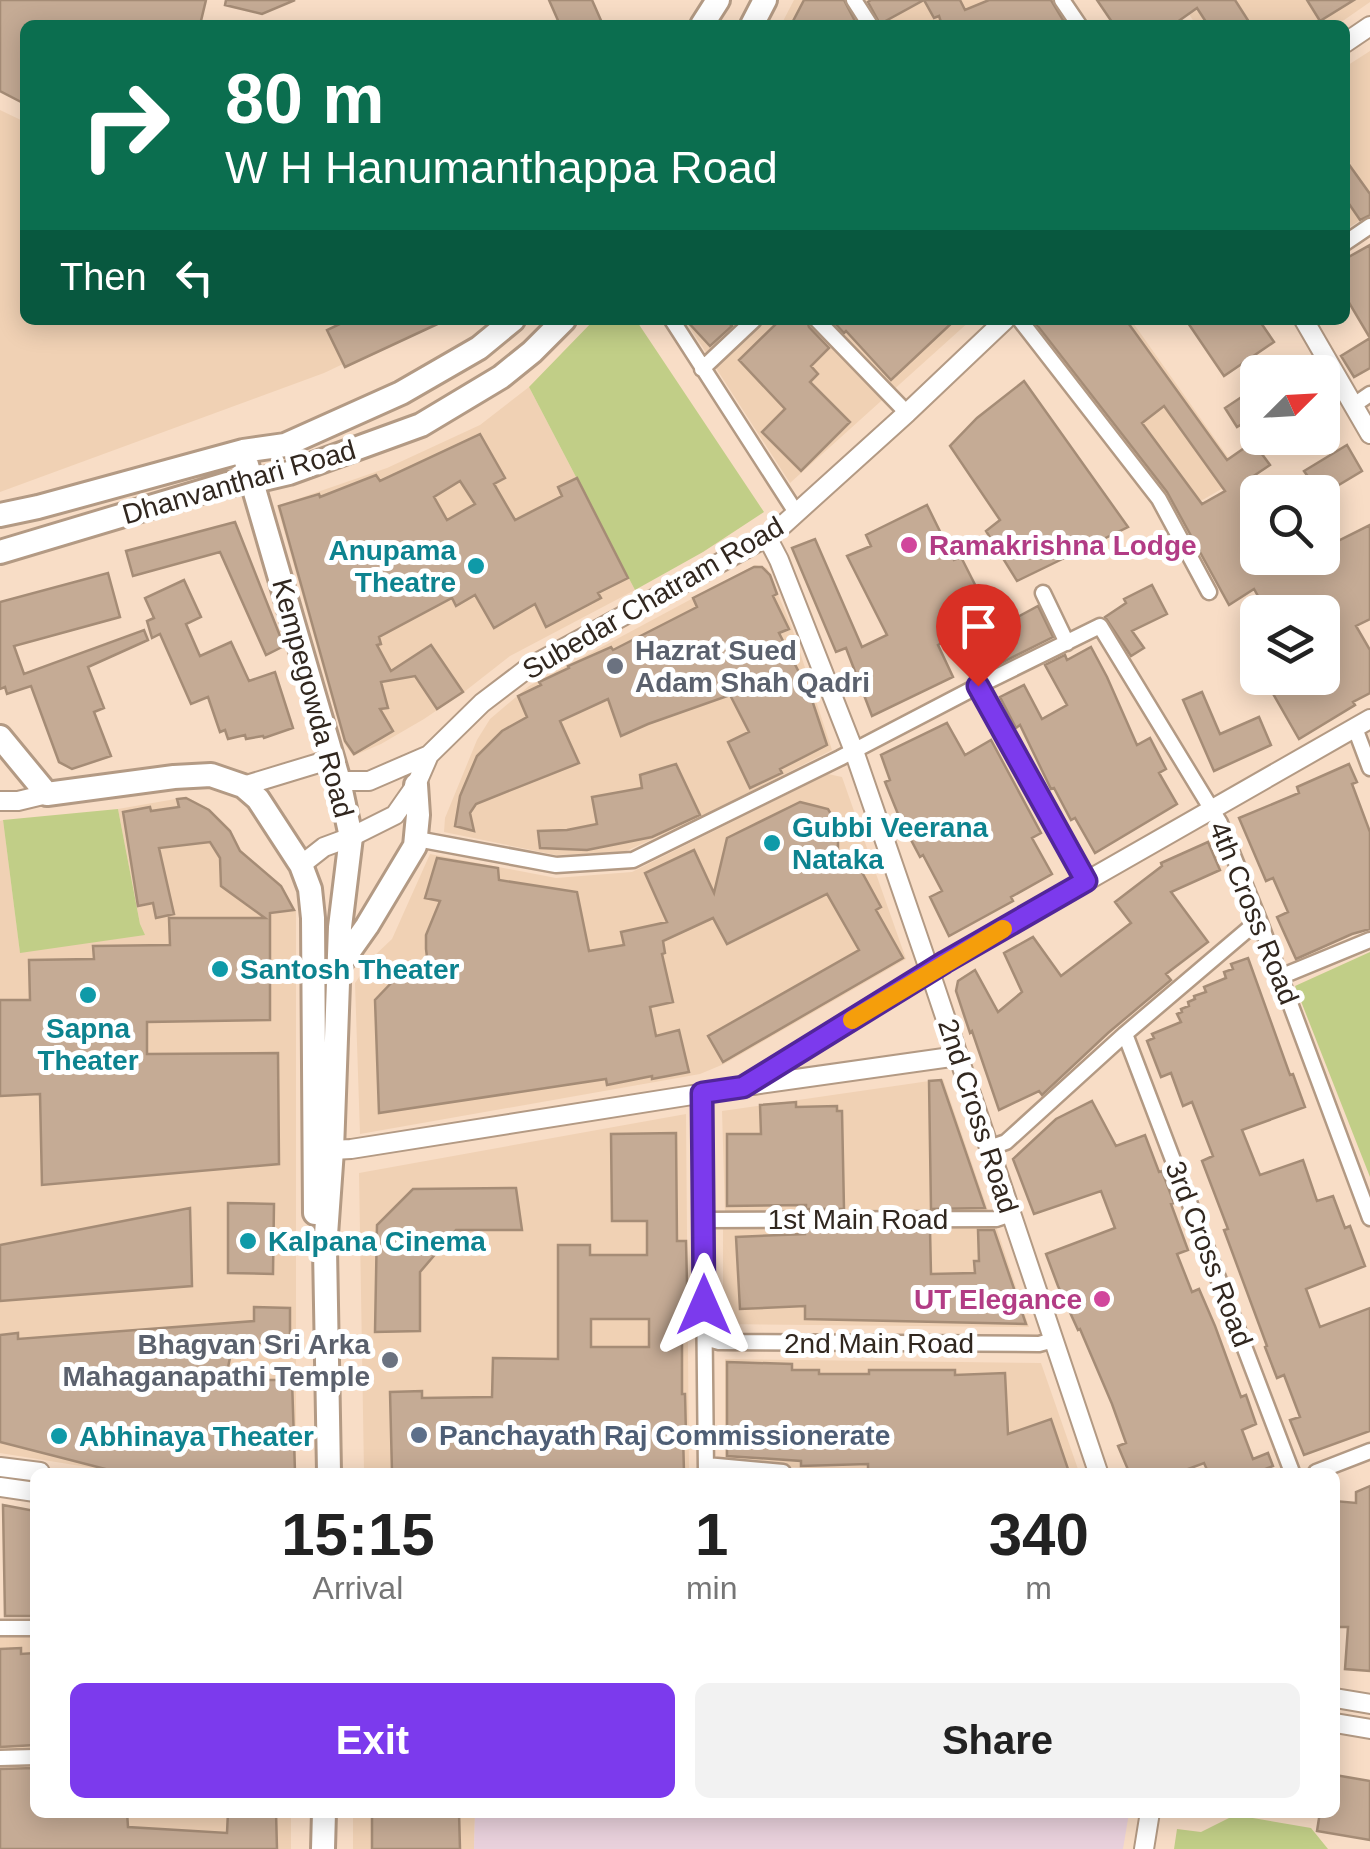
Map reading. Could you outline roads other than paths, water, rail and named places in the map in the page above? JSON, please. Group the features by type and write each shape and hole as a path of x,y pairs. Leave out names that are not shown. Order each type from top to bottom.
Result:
{"main road":[{"name":"Dhanvanthari Road","path":"0,515 243,452 284,445 386,400 479,348 507,325"},
{"name":"Dhanvanthari Road","path":"0,552 227,484 289,473 421,425 501,378 559,325"},
{"name":"Kempegowda Road","path":"243,452 351,837 338,966 325,1249 329,1468"},
{"path":"38,507 45,538"},
{"path":"0,737 48,794 211,775 243,786 258,799 302,865"},
{"path":"338,966 367,926 417,839 416,786"},
{"name":"Kempegowda Road","path":"302,865 313,918 316,1235 325,1249"},
{"path":"323,1849 324,1818"}],"street":[{"path":"675,325 796,514"},
{"path":"702,369 749,325"},
{"path":"822,325 907,414"},
{"name":"Subedar Chatram Road","path":"302,865 324,847 395,814 416,786 430,755 482,703 528,668 767,538 907,414 999,325"},
{"path":"1024,325 1159,499 1208,592"},
{"path":"1307,325 1370,434"},
{"path":"1354,405 1370,394"},
{"name":"2nd Cross Road","path":"767,538 854,751 1097,1468"},
{"path":"417,839 556,865 632,860 1067,643 1043,593"},
{"name":"4th Cross Road","path":"1067,643 1100,626 1213,810 1259,920 1370,1218"},
{"path":"978,686 1086,881"},
{"path":"743,1087 930,972 1362,723 1370,768"},
{"path":"243,786 335,770 369,781 430,755"},
{"path":"0,801 48,794"},
{"path":"989,1148 1006,1142 1259,920"},
{"path":"1280,977 1370,940"},
{"name":"3rd Cross Road","path":"1125,1034 1290,1468"},
{"path":"332,1150 958,1056"},
{"path":"702,1093 706,1468"},
{"name":"1st Main Road","path":"704,1220 996,1219 1011,1214"},
{"name":"2nd Main Road","path":"705,1338 720,1342 1039,1344 1054,1340"},
{"path":"1327,1468 1370,1452"},
{"path":"0,1466 30,1470"},
{"path":"0,1486 30,1491"},
{"path":"0,1628 30,1628"},
{"path":"1340,1699 1370,1704"},
{"path":"1340,1724 1370,1729"},
{"path":"0,1758 30,1757"},
{"path":"1144,1849 1149,1818"}],"place":[{"name":"Ramakrishna Lodge","path":"909,545"},
{"name":"Anupama Theatre","path":"476,566"},
{"name":"Hazrat Sued Adam Shah Qadri","path":"615,666"},
{"name":"Gubbi Veerana Nataka","path":"772,843"},
{"name":"Santosh Theater","path":"220,969"},
{"name":"Sapna Theater","path":"88,995"},
{"name":"Kalpana Cinema","path":"248,1241"},
{"name":"UT Elegance","path":"1102,1299"},
{"name":"Bhagvan Sri Arka Mahaganapathi Temple","path":"390,1360"},
{"name":"Panchayath Raj Commissionerate","path":"419,1435"},
{"name":"Abhinaya Theater","path":"59,1436"}]}
